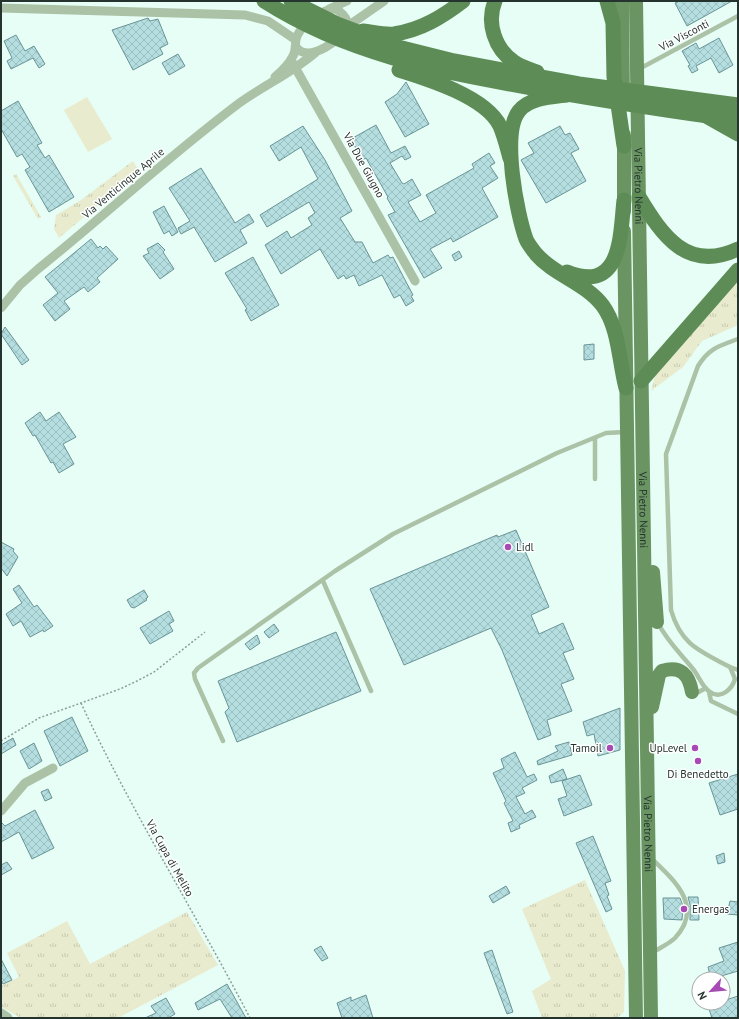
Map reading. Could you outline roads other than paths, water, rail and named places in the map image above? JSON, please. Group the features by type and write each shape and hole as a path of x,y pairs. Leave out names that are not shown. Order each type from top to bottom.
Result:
{"highway":[{"path":"264,1 362,56 426,78 476,101 499,124 510,158 522,225 527,241 537,255 593,294 604,308 614,332 626,388"},
{"path":"291,1 337,24 398,47 573,89 625,105 738,120"},
{"path":"351,28 393,34 422,27 443,17 463,1"},
{"path":"495,1 491,18 493,32 498,45 504,54 524,68 573,89"},
{"path":"607,1 613,23 614,77 624,146"},
{"path":"325,34 393,59 455,74 573,89 738,105"},
{"path":"510,158 511,138 518,112 530,103 573,89"},
{"path":"706,116 738,134"},
{"path":"639,197 665,236 676,246 689,252 707,257 727,254 738,249"},
{"path":"548,264 583,277 596,276 605,272 614,261 618,252 624,200"},
{"path":"641,381 738,270"}],"main road":[{"name":"Via Pietro Nenni","path":"622,1 626,432 636,1018"},
{"name":"Via Pietro Nenni","path":"636,1 651,1018"},
{"path":"643,472 649,503 658,622"},
{"path":"647,721 659,675 662,671 676,668 685,673 688,677 692,694"}],"street":[{"path":"293,64 296,44 304,26 326,10 348,1"},
{"name":"Via Venticinque Aprile","path":"1,308 20,285 38,269 191,142 293,64 343,35 384,1"},
{"path":"1,8 237,15 256,17 331,9 339,11 347,18 351,28"},
{"path":"256,17 268,21 296,44 302,53 307,54 316,52"},
{"name":"Via Due Giugno","path":"293,64 415,281"},
{"path":"1,811 25,782 53,768"},
{"path":"1,1014 7,1018"}],"lane":[{"name":"Via Visconti","path":"638,69 738,16"},
{"path":"738,339 711,350 703,357 698,366 666,454 670,604 673,618 682,635 696,649 738,670"},
{"path":"223,741 195,679 196,670 393,534 557,453 606,433 626,432"},
{"path":"594,438 595,479"},
{"path":"323,581 371,691"},
{"path":"658,622 664,634 694,670 708,690 711,701 738,714"},
{"path":"692,694 708,690 716,694 723,693 733,685 735,678 730,667"},
{"path":"649,856 681,889 688,910 685,925 675,939 650,954"}],"place":[{"name":"Lidl","path":"508,547"},
{"name":"Tamoil","path":"610,748"},
{"name":"UpLevel","path":"695,748"},
{"name":"Di Benedetto","path":"698,761"},
{"name":"Energas","path":"684,909"}]}
